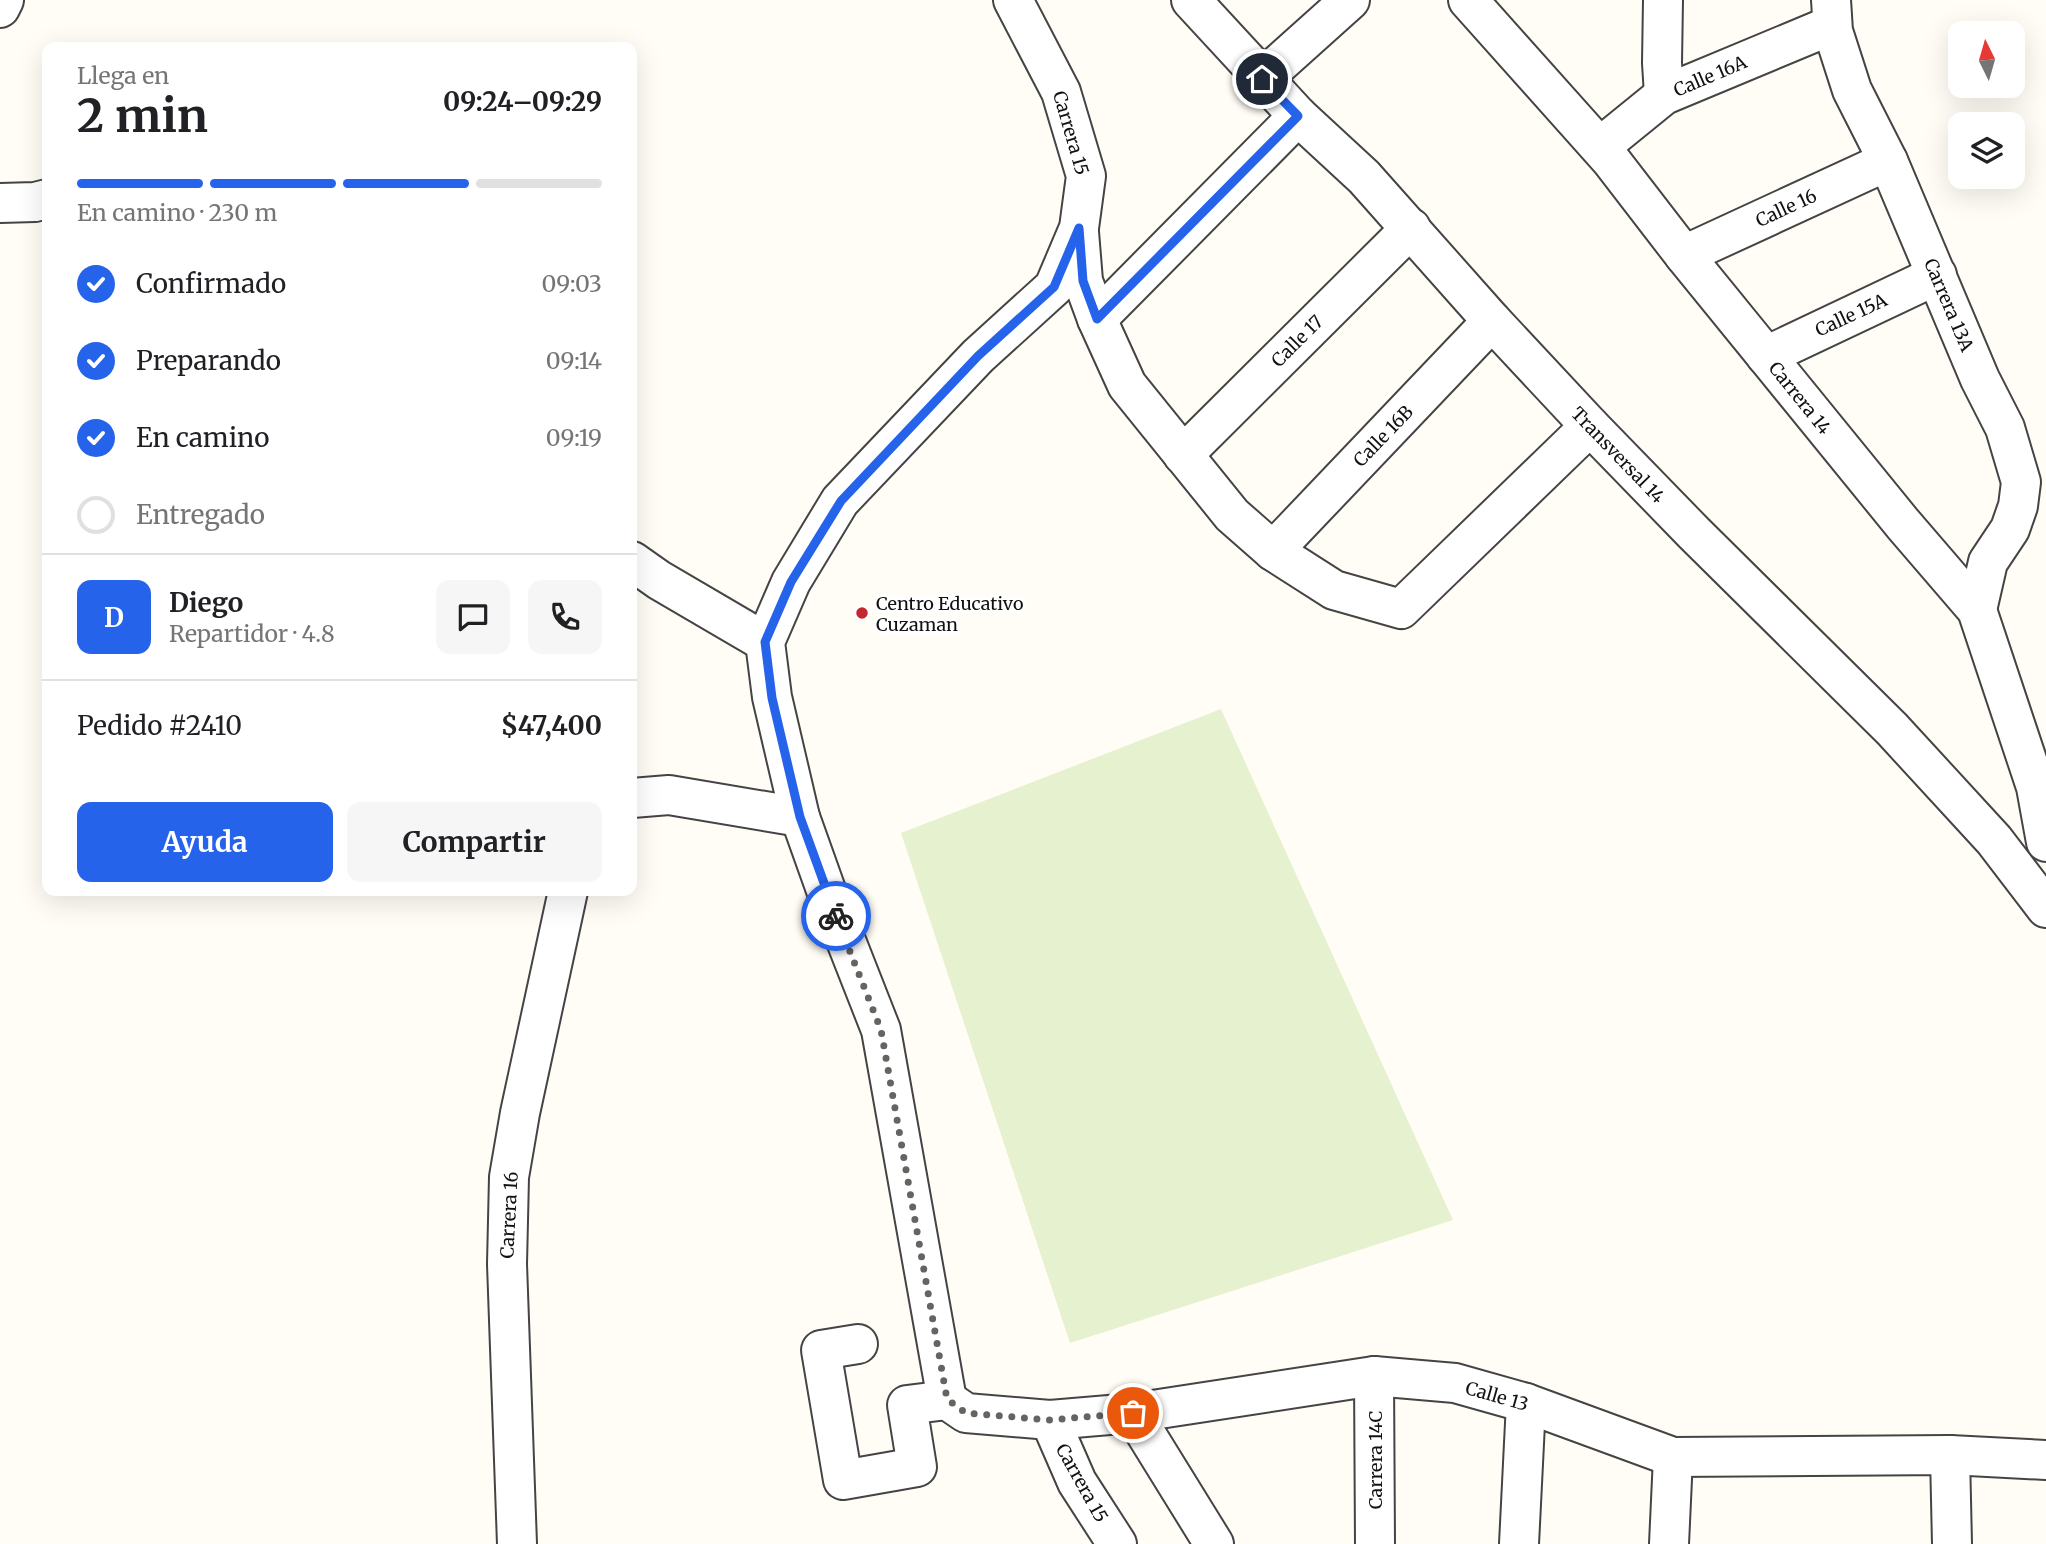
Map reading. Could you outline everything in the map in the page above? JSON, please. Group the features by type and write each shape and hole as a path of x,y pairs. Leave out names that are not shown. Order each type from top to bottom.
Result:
{"street":[{"path":"0,8 4,0"},
{"name":"Carrera 15","path":"765,642 791,582 841,501 978,356 1054,287 1079,228 1086,176 1061,92 1013,0"},
{"path":"1262,79 1350,0"},
{"name":"Carrera 14","path":"1468,0 1600,147 1766,356 1977,610 2036,787 2046,842"},
{"path":"1663,0 1664,95"},
{"name":"Transversal 14","path":"1207,5 1262,79 1364,177 1590,426 1892,729 1994,840 2046,908"},
{"name":"Calle 16A","path":"1600,147 1664,95 1831,12"},
{"name":"Carrera 13A","path":"1831,12 1852,90 1888,161 1980,379 2005,428 2021,482 2018,506 2010,529 1988,562 1977,610"},
{"path":"1097,319 1298,116"},
{"name":"Calle 16","path":"1684,255 1888,161"},
{"path":"0,202 42,200"},
{"path":"1079,228 1083,281 1127,385 1232,516 1273,551 1334,590 1401,609 1590,426"},
{"name":"Calle 17","path":"1183,455 1411,228"},
{"name":"Calle 15A","path":"1766,356 1937,275"},
{"name":"Calle 16B","path":"1273,551 1493,321"},
{"path":"637,565 765,642 772,698 800,817 881,1030 947,1399 907,1405 917,1466 843,1480 821,1350 858,1344"},
{"path":"637,798 669,795 800,817"},
{"name":"Carrera 16","path":"517,1544 507,1264 509,1177 520,1113 567,896"},
{"name":"Calle 13","path":"947,1399 966,1413 1049,1420 1133,1413 1374,1376 1455,1384 1526,1403 1673,1457 1950,1455 2046,1460"},
{"name":"Carrera 14C","path":"1374,1376 1375,1544"},
{"path":"1519,1544 1526,1403"},
{"path":"1133,1413 1214,1544"},
{"name":"Carrera 15","path":"1049,1420 1077,1482 1117,1544"},
{"path":"1950,1455 1952,1544"},
{"path":"1669,1544 1673,1457"}],"green space":[{"path":"1221,709 1453,1220 1070,1343 901,833"}],"way so far":[{"path":"836,916 881,1030 947,1399 966,1413 1049,1420 1133,1413"}],"place":[{"name":"Centro Educativo Cuzaman","path":"862,613"}],"route":[{"path":"836,916 800,817 772,698 765,642 791,582 841,501 978,356 1054,287 1079,228 1083,281 1097,319 1298,116 1262,79"}]}
